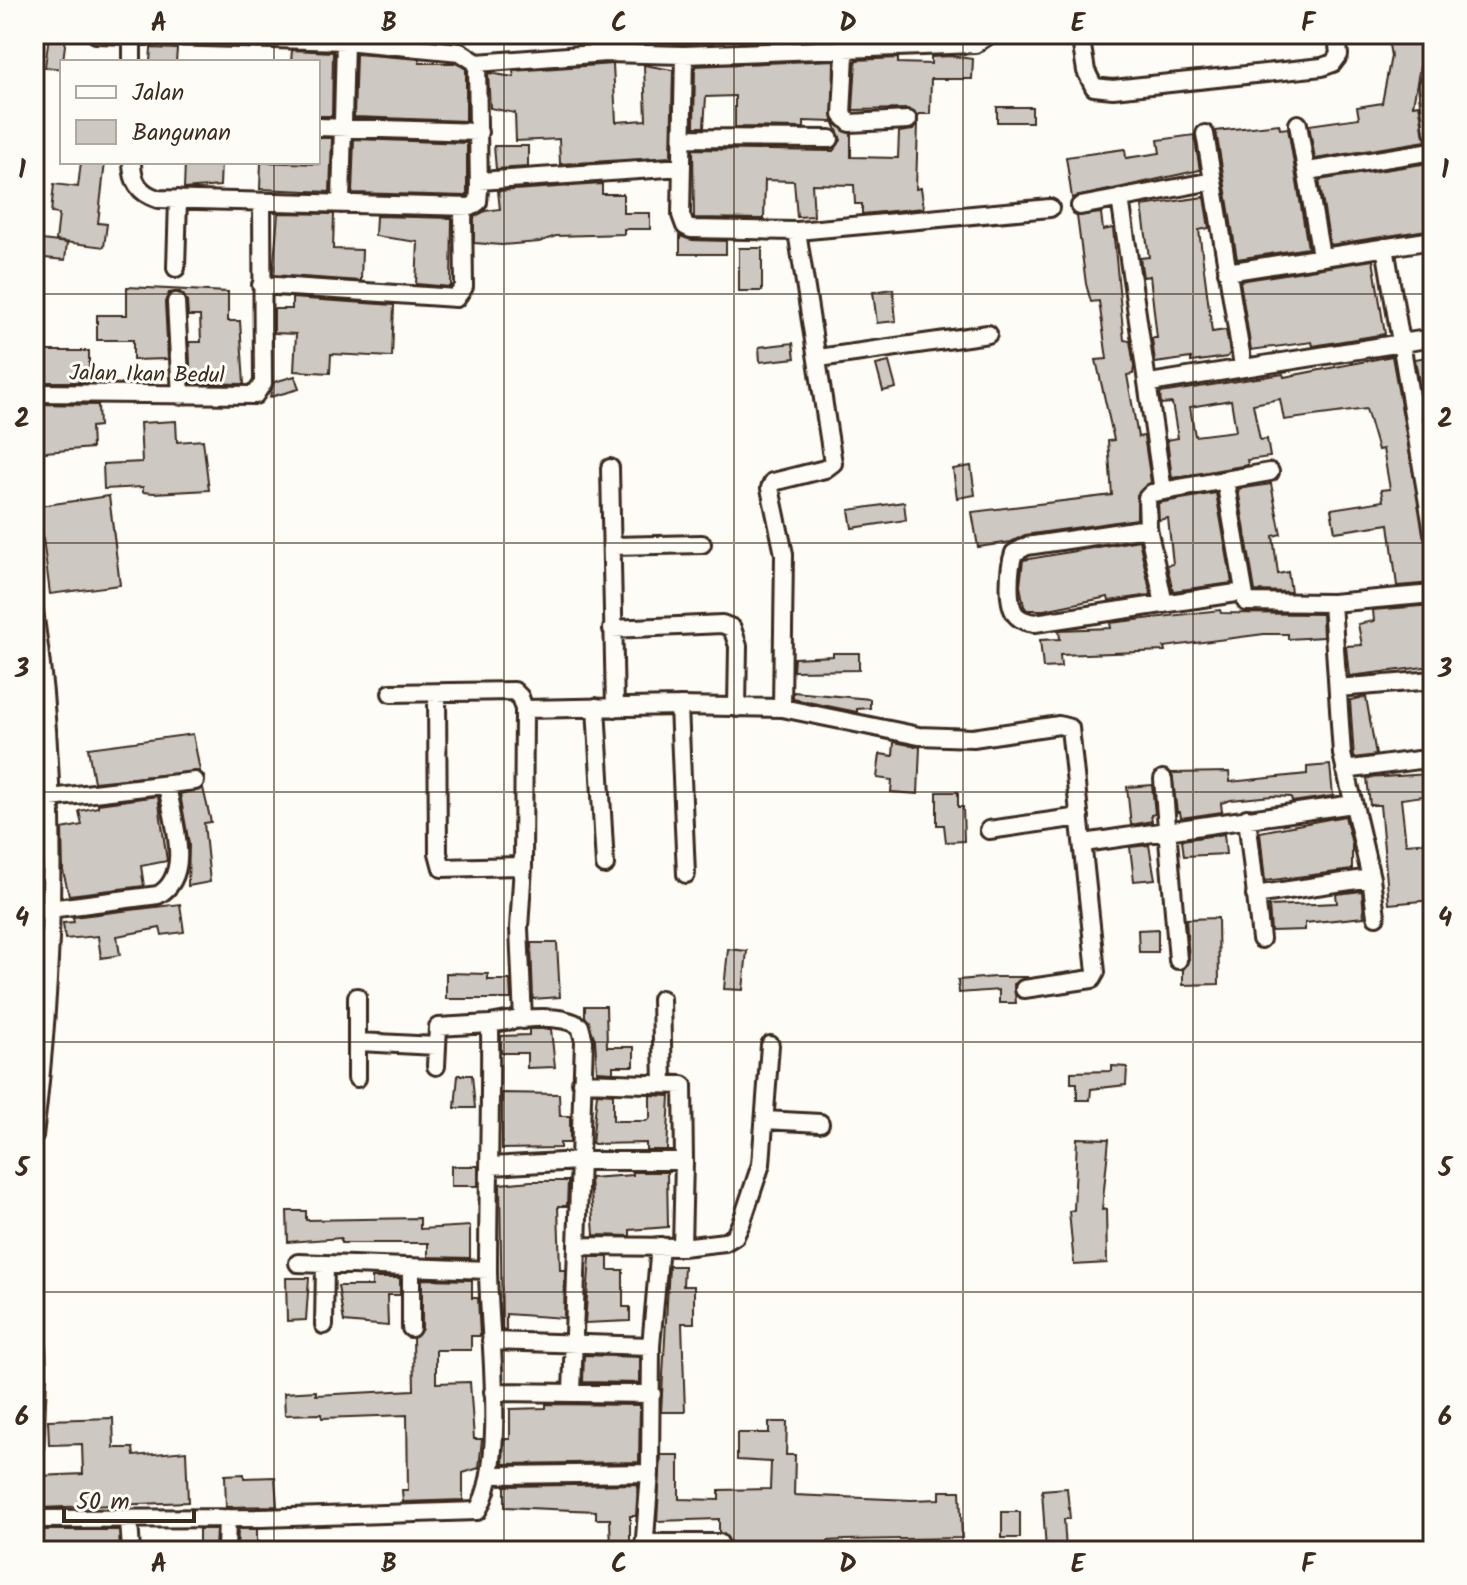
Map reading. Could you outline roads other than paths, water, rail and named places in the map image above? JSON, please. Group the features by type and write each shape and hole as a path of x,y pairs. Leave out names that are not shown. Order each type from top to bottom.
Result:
{"street":[{"path":"96,34 345,41 460,52 477,63 606,53 684,55 846,41 975,44 990,34"},
{"path":"459,34 460,52"},
{"path":"606,34 606,53"},
{"path":"1080,34 1086,71 1094,87 1113,89 1322,67 1333,63 1339,55 1337,34"},
{"path":"132,37 132,60"},
{"path":"341,204 345,41"},
{"path":"846,41 842,115 845,119 850,123 908,120"},
{"path":"684,55 681,215 685,226 697,231 797,231 1050,208"},
{"path":"132,164 133,179 145,195 178,199 463,207 478,202 477,63"},
{"path":"1433,72 1428,85 1433,131"},
{"path":"1298,124 1321,256"},
{"path":"320,127 479,132"},
{"path":"1205,134 1243,366"},
{"path":"683,138 830,139"},
{"path":"1308,171 1433,151"},
{"path":"480,181 682,167"},
{"path":"1080,206 1213,181"},
{"path":"1120,198 1150,383 1163,491"},
{"path":"176,268 178,199"},
{"name":"Jalan Ikan Bedul","path":"34,393 248,398 259,390 263,383 262,202"},
{"path":"261,285 456,298 464,287 463,207"},
{"path":"782,708 784,554 770,488 773,482 825,469 833,463 797,231"},
{"path":"1227,272 1433,240"},
{"path":"1385,247 1433,533"},
{"path":"176,302 181,396"},
{"path":"819,358 988,334"},
{"path":"1150,383 1433,338"},
{"path":"1416,431 1433,428"},
{"path":"610,468 615,708"},
{"path":"1164,604 1148,528 1147,498 1163,491 1270,472"},
{"path":"1225,480 1246,602 1332,603 1433,594"},
{"path":"1148,528 1027,546 1014,553 1010,565 1014,611 1020,620 1035,623 1243,592"},
{"path":"612,546 702,544"},
{"path":"1332,603 1345,770 1371,878 1376,916"},
{"path":"34,611 52,800 52,910 40,1030 34,1136"},
{"path":"612,629 722,624 732,628 738,646 737,708"},
{"path":"1338,688 1433,680"},
{"path":"391,693 514,691 520,697 524,709 523,866 519,928 523,1020"},
{"path":"437,693 438,853 442,868 523,866"},
{"path":"679,706 686,874"},
{"path":"596,707 605,865"},
{"path":"524,709 782,708 919,736 973,738 1059,725 1070,728 1096,972 1092,979 1080,983 1024,989"},
{"path":"1345,770 1418,760 1433,763"},
{"path":"1163,779 1178,960"},
{"path":"34,800 195,781"},
{"path":"34,911 158,895 172,885 179,867 167,785"},
{"path":"1084,843 1353,804"},
{"path":"989,830 1080,817"},
{"path":"1247,818 1261,939"},
{"path":"1255,895 1371,878"},
{"path":"357,997 357,1078"},
{"path":"661,999 663,1083"},
{"path":"436,1066 436,1031 441,1025 571,1020 580,1026 584,1041 572,1393"},
{"path":"34,1519 471,1514 480,1508 490,1475 493,1392 488,1270 490,1024"},
{"path":"359,1042 436,1046"},
{"path":"577,1246 682,1247 725,1242 735,1236 761,1164 770,1045"},
{"path":"581,1082 683,1085 682,1247"},
{"path":"765,1120 820,1123"},
{"path":"491,1166 579,1161 684,1161"},
{"path":"660,1246 651,1346 650,1473 644,1547 719,1543"},
{"path":"298,1263 488,1270"},
{"path":"324,1325 325,1265"},
{"path":"411,1269 411,1328"},
{"path":"34,1282 37,1376 34,1454"},
{"path":"491,1341 651,1346"},
{"path":"493,1392 652,1394"},
{"path":"490,1475 650,1473"},
{"path":"226,1551 227,1518"},
{"path":"129,1520 131,1551"}]}
